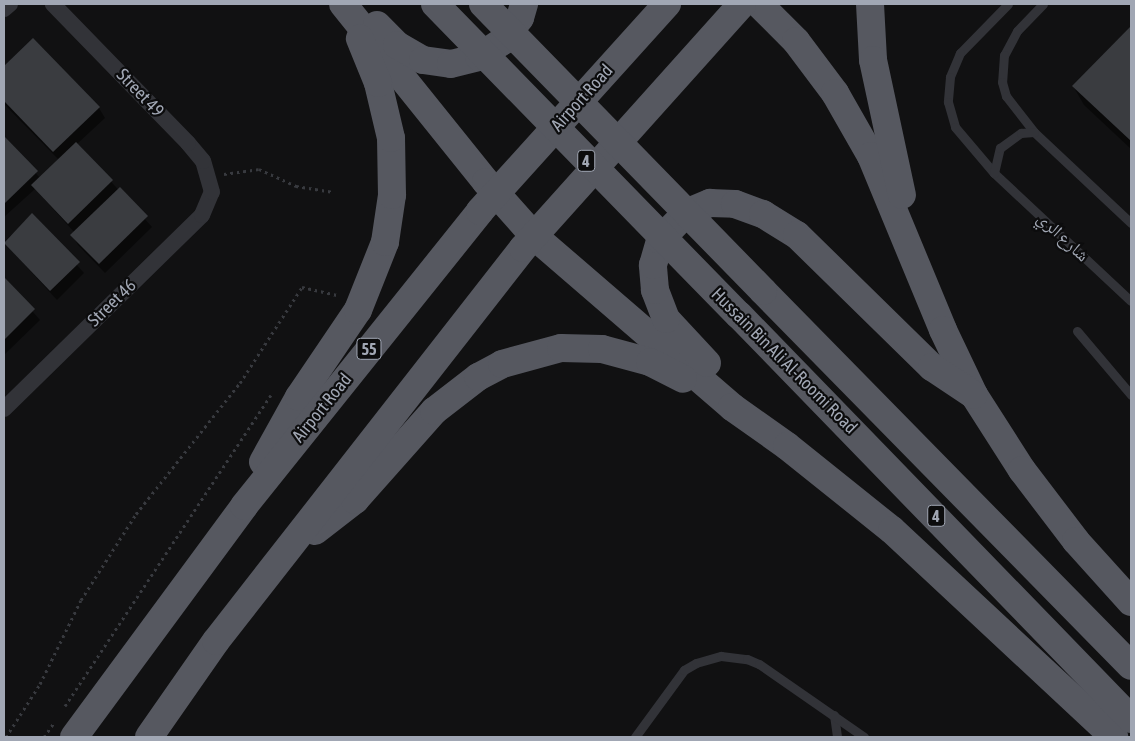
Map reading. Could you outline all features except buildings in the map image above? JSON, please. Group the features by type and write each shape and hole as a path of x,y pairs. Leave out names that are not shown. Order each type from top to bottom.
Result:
{"highway":[{"name":"Hussain Bin Ali Al-Roomi Road","path":"435,4 1131,718"},
{"name":"Hussain Bin Ali Al-Roomi Road","path":"483,4 1131,666"},
{"path":"345,6 371,19 397,45 423,60 451,64 479,57 503,41 520,18 524,4"},
{"name":"Airport Road","path":"64,730 496,192 667,4"},
{"path":"149,737 216,641 534,236 742,4"},
{"path":"759,4 796,41 835,93 871,156 974,395 1034,486 1076,541 1131,602"},
{"path":"870,4 873,60 918,265"},
{"path":"345,6 534,236 732,407 840,487 892,530 1114,737"},
{"path":"244,506 295,404 358,310 378,266 386,235 393,167 387,111 345,6"},
{"path":"732,407 722,377 686,344 666,319 653,278 655,252 667,230 686,213 710,203 749,207 797,235 932,367 974,395"},
{"path":"297,540 348,506 415,431 455,393 478,377 521,356 582,348 627,354 677,375 732,407"}],"street":[{"path":"4,10 10,4"},
{"name":"Street 49","path":"53,4 188,143 202,161 210,184"},
{"name":"Street 46","path":"4,409 202,215 210,184"}],"lane":[{"name":"شارع الري","path":"1008,4 960,53 950,77 948,102 955,127 994,172 1131,301"},
{"path":"1043,4 1009,42 1002,69 1006,96 1034,132 1131,223"},
{"path":"994,172 1000,148 1021,133 1034,132"},
{"path":"1077,331 1131,396"},
{"path":"636,737 684,670 696,663 721,656 747,659 759,664 864,737"},
{"path":"834,715 837,737"}],"path":[{"path":"210,184 259,169 296,186 334,192"},
{"path":"6,737 40,684 81,600 131,522 240,383 302,286 337,297 340,290"},
{"path":"59,715 275,390"},
{"path":"44,737 64,730"}]}
